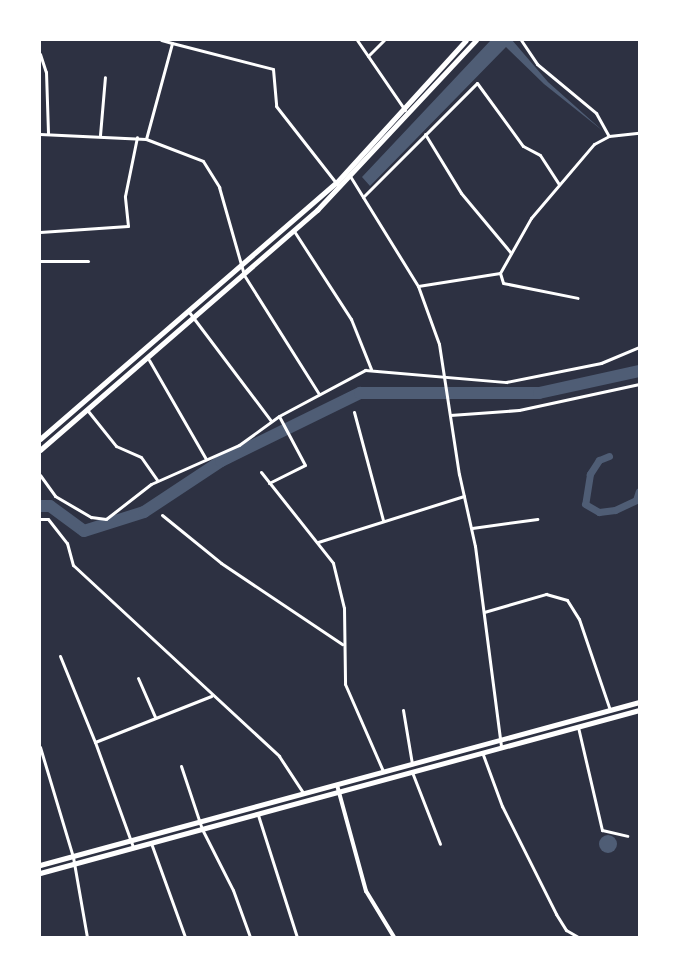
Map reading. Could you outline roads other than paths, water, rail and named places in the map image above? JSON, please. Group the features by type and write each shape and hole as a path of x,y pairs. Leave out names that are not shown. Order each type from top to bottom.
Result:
{"main road":[{"path":"40,439 336,183 466,40"},
{"path":"41,447 149,360 340,189 476,40"},
{"path":"129,364 136,371"},
{"path":"40,865 639,702"},
{"path":"40,873 639,710"}],"street":[{"path":"161,40 273,69 276,106 340,189"},
{"path":"357,40 408,114"},
{"path":"368,56 384,40"},
{"path":"521,40 538,64 596,113 609,136"},
{"path":"146,139 172,43"},
{"path":"40,54 46,72 48,133"},
{"path":"100,135 105,77"},
{"path":"363,197 425,134 480,84 523,146 540,155 559,184"},
{"path":"578,298 503,283 500,273 511,253 559,184 594,144 609,136 639,133"},
{"path":"40,134 137,137 194,154 209,168 244,276 319,394"},
{"path":"425,134 461,193 511,253"},
{"path":"40,232 128,226 125,196 137,137"},
{"path":"347,171 418,286 445,377 464,496 472,528 501,747"},
{"path":"294,231 351,319 371,369"},
{"path":"40,262 88,262"},
{"path":"418,286 500,273"},
{"path":"189,312 271,421"},
{"path":"40,475 55,496 101,519 114,516 157,480 239,445 271,421 280,418 319,394 371,369 445,377 523,381 601,363 639,347"},
{"path":"149,360 206,459"},
{"path":"450,415 519,410 639,384"},
{"path":"88,411 116,446 141,457 157,480"},
{"path":"354,412 383,520"},
{"path":"269,483 305,465 280,418"},
{"path":"261,472 333,563 343,597 342,644 348,693 383,772"},
{"path":"318,542 464,496"},
{"path":"162,515 221,563 342,644"},
{"path":"472,528 537,518"},
{"path":"40,519 48,519 67,543 73,565 211,696 279,756 304,794"},
{"path":"484,612 546,594 567,600 579,619 610,710"},
{"path":"60,656 95,742 133,847"},
{"path":"138,678 154,717"},
{"path":"95,742 211,696"},
{"path":"403,710 412,764"},
{"path":"578,727 602,830 627,836"},
{"path":"40,748 73,857 86,937"},
{"path":"482,752 505,813 556,914 566,930 578,937"},
{"path":"181,766 202,830 233,890 250,937"},
{"path":"412,772 440,844"},
{"path":"337,785 366,891 394,937"},
{"path":"258,815 297,937"},
{"path":"151,842 185,937"}],"water":[{"path":"491,40 512,40 548,82 603,131 544,84 506,47 370,186 362,177"},
{"path":"608,835 614,838 617,844 614,850 608,853 602,850 599,844 602,838"}],"waterway":[{"path":"40,506 50,506 84,531 144,512 221,461 360,393 539,393 639,371"},
{"path":"609,456 599,460 590,474 585,504 599,512 615,510 636,500 639,491"}]}
